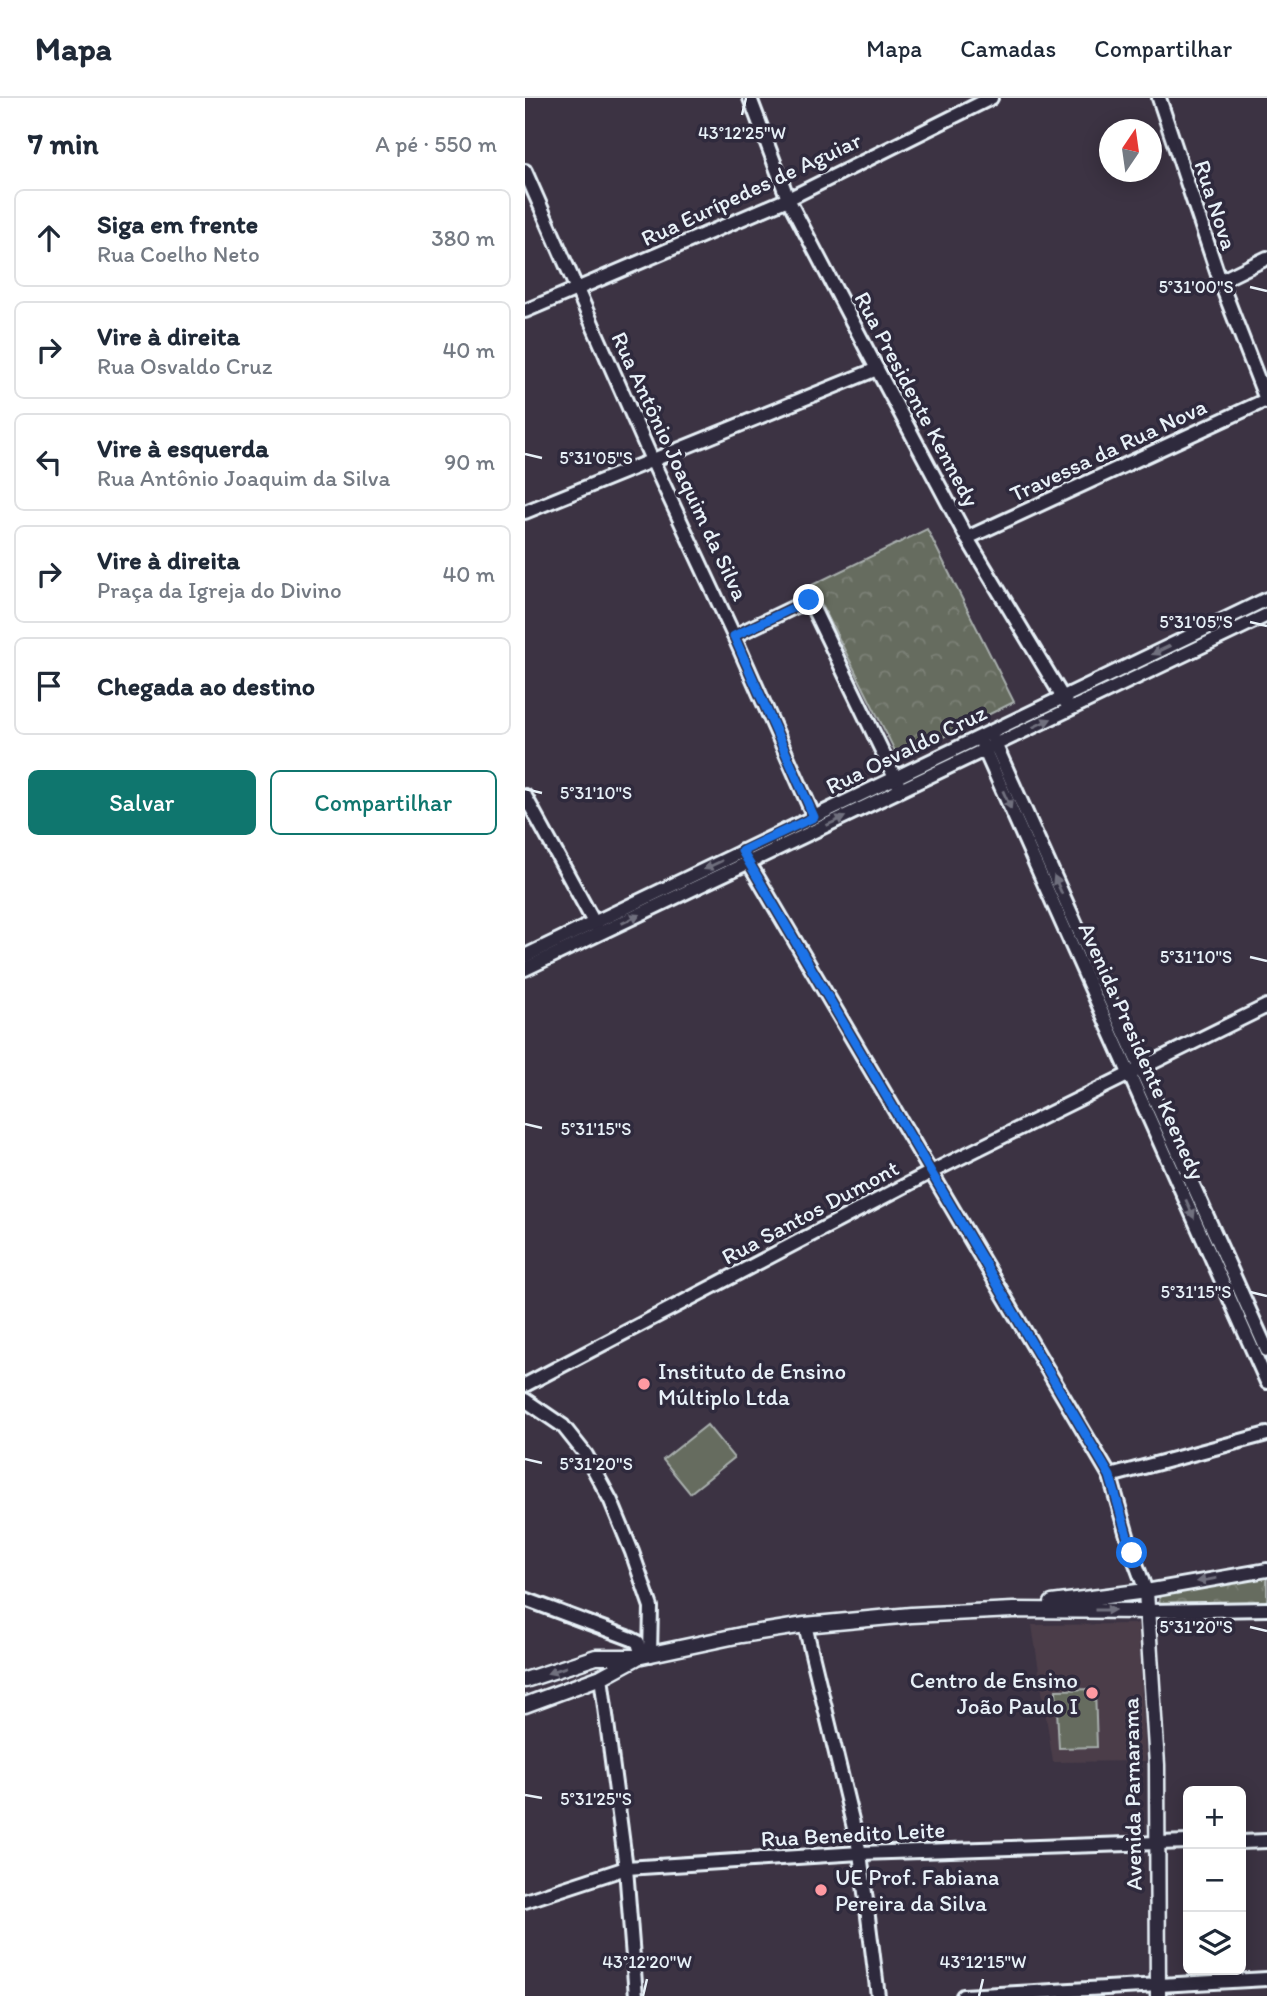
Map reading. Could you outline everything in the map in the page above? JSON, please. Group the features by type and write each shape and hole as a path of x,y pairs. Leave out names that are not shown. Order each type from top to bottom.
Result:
{"street":[{"name":"Rua Presidente Kennedy","path":"750,98 788,199 877,369 967,538 1070,709"},
{"name":"Rua Eurípedes de Aguiar","path":"525,312 788,199 991,98"},
{"name":"Rua Nova","path":"1159,98 1220,281 1267,401"},
{"name":"Rua Antônio Joaquim da Silva","path":"525,171 814,817"},
{"path":"1220,281 1267,258"},
{"path":"525,512 877,369"},
{"name":"Travessa da Rua Nova","path":"967,538 1267,401"},
{"name":"Rua Osvaldo Cruz","path":"525,969 597,928 987,741 1062,697 1267,599"},
{"path":"734,636 809,600 898,784"},
{"name":"Rua Osvaldo Cruz","path":"987,741 1070,709 1267,615"},
{"name":"Avenida Presidente Keenedy","path":"987,741 1135,1071 1267,1382"},
{"name":"Rua Osvaldo Cruz","path":"745,857 814,817 898,784"},
{"path":"525,796 597,928"},
{"path":"745,857 1110,1476 1146,1591"},
{"name":"Rua Osvaldo Cruz","path":"525,956 597,928"},
{"name":"Rua Santos Dumont","path":"525,1385 931,1172 1267,1006"},
{"name":"Avenida Presidente Keenedy","path":"1135,1071 1267,1350"},
{"path":"525,1400 563,1426 586,1455 611,1501 651,1607 643,1656"},
{"path":"1110,1476 1267,1434"},
{"path":"1013,1610 1267,1570"},
{"name":"Avenida Parnarama","path":"1146,1591 1157,1765 1158,1990"},
{"path":"525,1599 632,1639 638,1642 643,1656"},
{"path":"525,1680 596,1657 643,1656 741,1634 805,1625 911,1615 1013,1610 1267,1609"},
{"path":"805,1625 860,1853 878,1996"},
{"path":"525,1705 601,1677 643,1656"},
{"path":"596,1657 601,1677 626,1868 636,1996"},
{"path":"1246,1842 1267,1841"},
{"name":"Rua Benedito Leite","path":"525,1901 626,1868 860,1853 1183,1842"},
{"path":"963,1996 1158,1990 1267,1979"}],"shaded area":[{"name":"Centro de Ensino João Paulo I","path":"1138,1624 1146,1761 1053,1762 1032,1625"}],"green space":[{"path":"927,529 1014,702 899,759 812,585"},
{"path":"707,1425 734,1458 690,1493 663,1460"},
{"path":"1267,1575 1267,1604 1160,1606 1159,1596"},
{"path":"1095,1689 1097,1747 1059,1748 1056,1690"}],"place":[{"name":"Instituto de Ensino Múltiplo Ltda","path":"644,1384"},
{"name":"Centro de Ensino João Paulo I","path":"1092,1693"},
{"name":"UE Prof. Fabiana Pereira da Silva","path":"821,1890"}],"route":[{"path":"809,600 734,636 814,817 742,851 1110,1476 1132,1553"}]}
